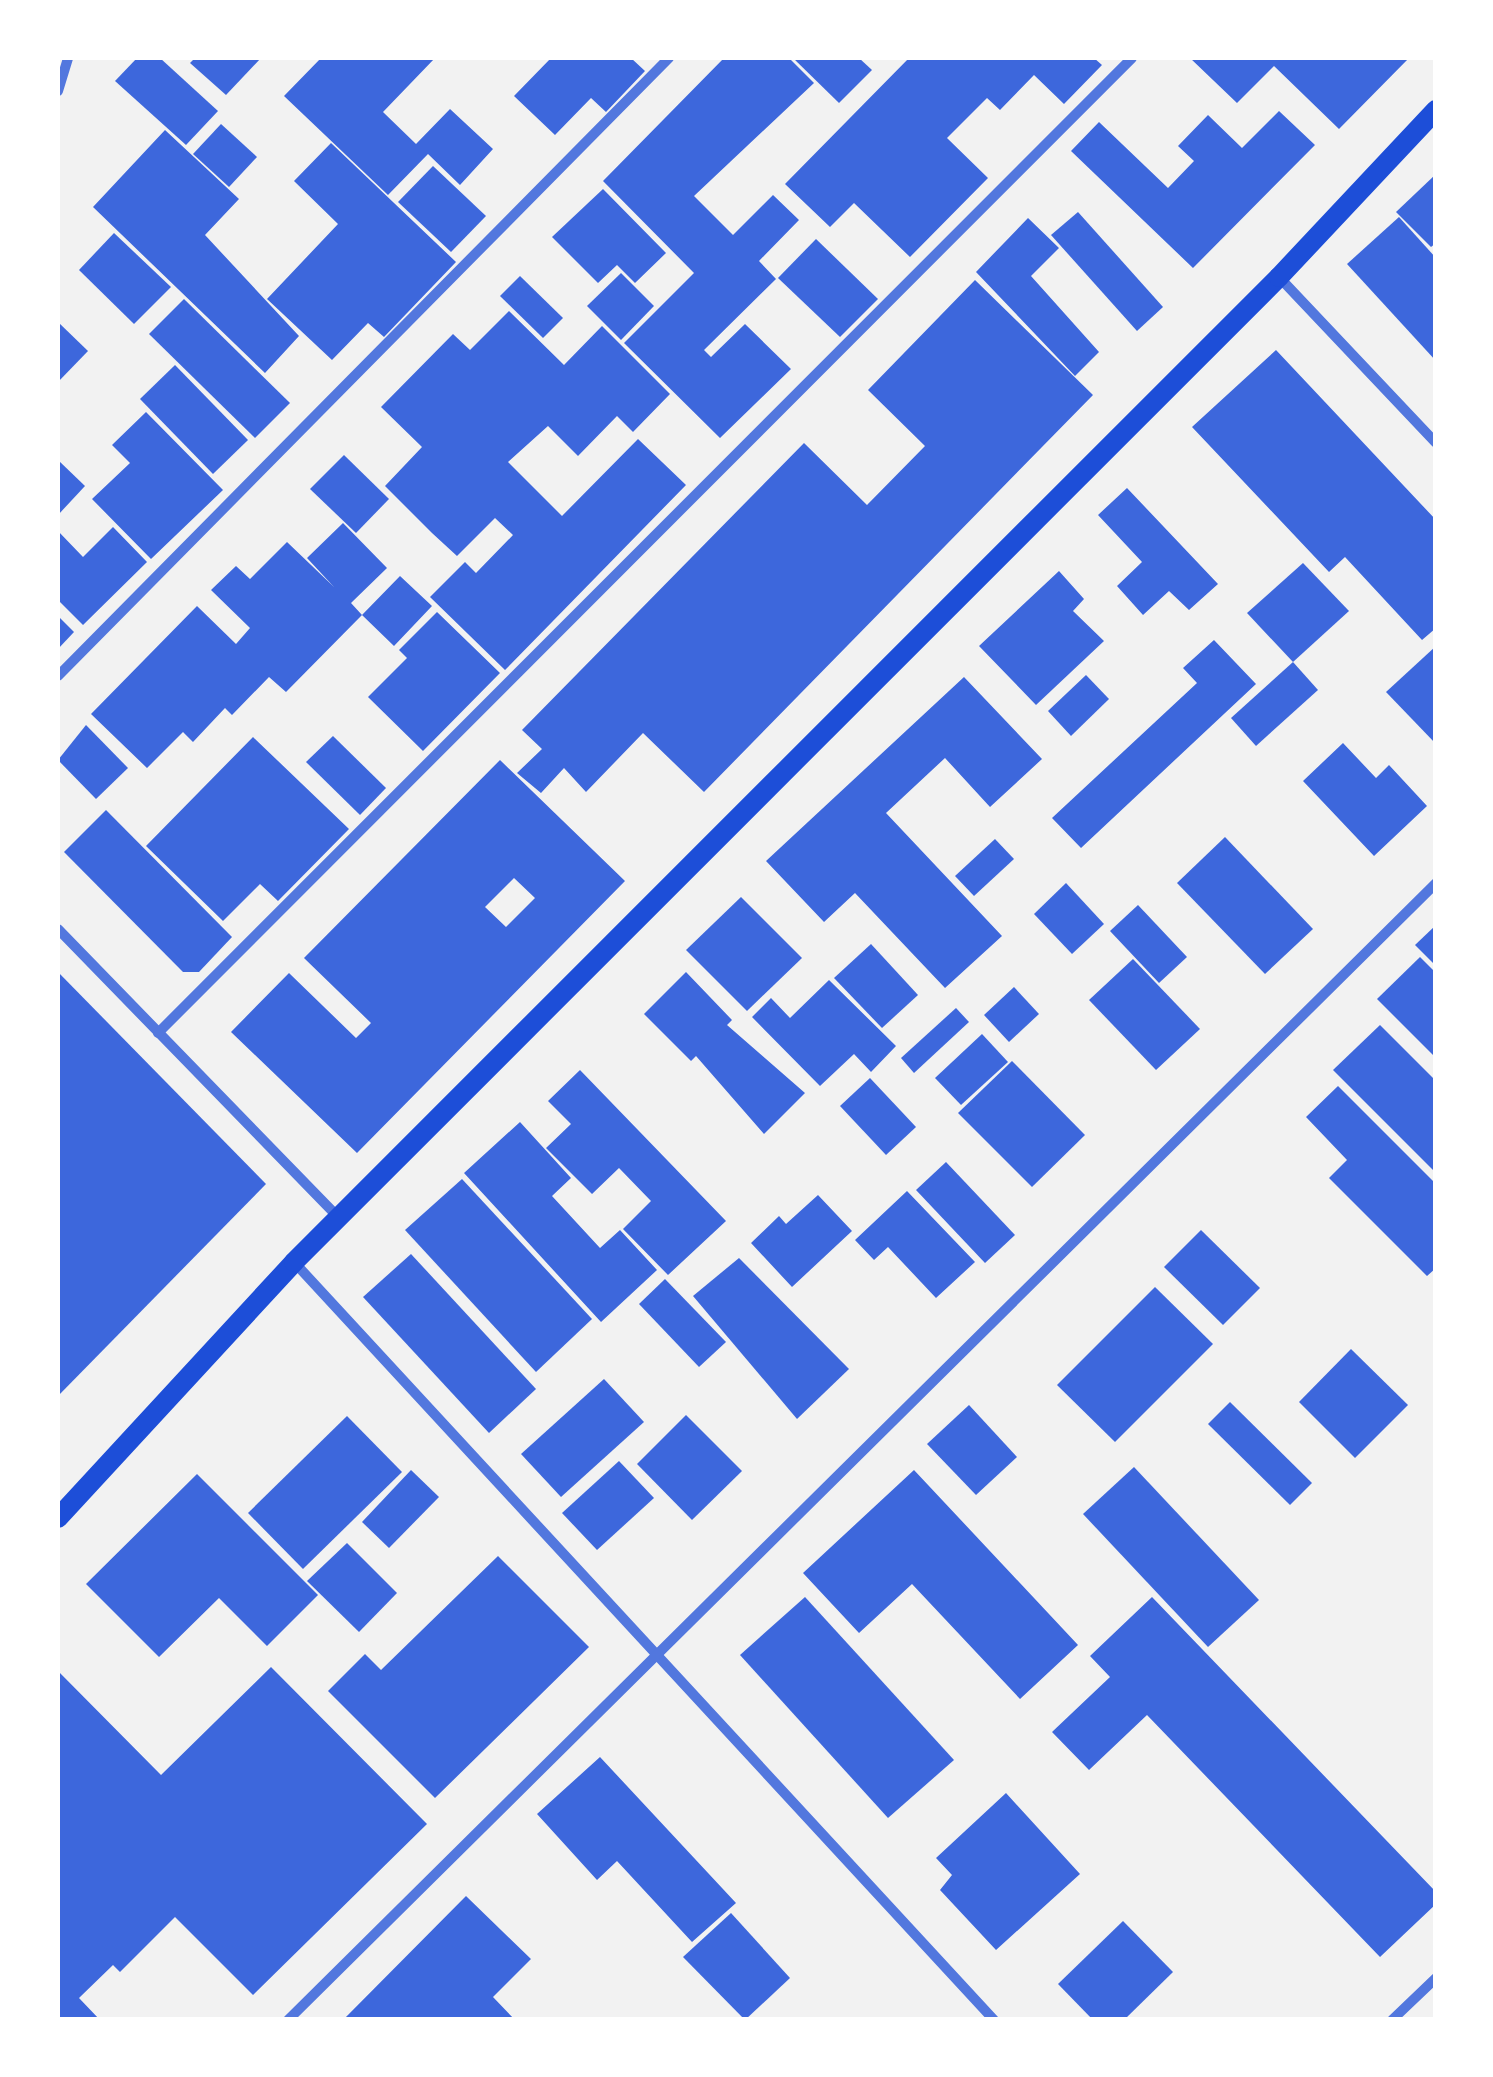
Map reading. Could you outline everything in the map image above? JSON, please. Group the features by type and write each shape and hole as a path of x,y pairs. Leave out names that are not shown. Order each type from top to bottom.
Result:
{"main road":[{"path":"58,1518 338,1217 1279,277 1436,110"}],"street":[{"path":"58,91 68,58"},
{"path":"58,676 670,58"},
{"path":"158,1033 1132,58"},
{"path":"1279,277 1436,443"},
{"path":"288,2020 1436,883"},
{"path":"58,929 338,1217"},
{"path":"294,1262 994,2020"},
{"path":"1392,2020 1436,1978"}],"building":[{"path":"137,58 160,58 218,111 186,145 115,81"},
{"path":"195,58 261,58 226,95 190,63"},
{"path":"321,58 435,58 383,112 416,144 450,109 493,149 460,185 428,154 388,195 284,96"},
{"path":"551,58 631,58 645,71 606,112 591,98 555,135 514,96"},
{"path":"724,58 789,58 814,83 694,196 733,235 773,195 799,220 759,261 776,279 704,350 711,357 745,324 791,369 720,438 624,343 694,273 603,181"},
{"path":"793,58 859,58 872,70 839,103"},
{"path":"909,58 1094,58 1102,65 1064,104 1034,75 1000,110 987,98 947,138 988,178 910,257 854,203 830,227 785,184"},
{"path":"1190,58 1409,58 1339,129 1274,66 1237,103"},
{"path":"1279,111 1315,145 1193,268 1071,151 1099,122 1168,188 1194,161 1178,146 1208,115 1242,148"},
{"path":"221,124 257,157 229,187 193,154"},
{"path":"165,130 239,199 205,235 299,336 265,373 93,207"},
{"path":"331,143 456,262 384,337 368,323 332,360 267,299 338,224 294,181"},
{"path":"433,166 486,216 451,252 398,202"},
{"path":"1436,174 1436,243 1431,247 1396,212"},
{"path":"603,189 666,253 635,283 617,265 598,283 552,237"},
{"path":"1078,212 1163,307 1137,331 1051,235"},
{"path":"1399,217 1436,258 1436,361 1347,264"},
{"path":"1028,218 1059,248 1031,276 1099,352 1075,376 976,272"},
{"path":"114,233 171,287 134,324 79,270"},
{"path":"816,239 878,299 840,337 778,278"},
{"path":"621,273 654,306 621,340 587,306"},
{"path":"520,276 563,318 543,338 500,296"},
{"path":"975,280 1093,395 704,792 643,733 586,792 564,768 541,793 517,773 542,749 522,730 804,443 867,505 925,446 868,390"},
{"path":"184,299 290,403 255,438 149,334"},
{"path":"509,311 564,365 602,326 670,394 633,432 617,416 578,456 548,426 508,462 562,516 638,439 686,485 505,670 430,597 465,562 476,573 513,535 495,518 457,556 432,533 385,486 422,447 381,407 453,334 470,350"},
{"path":"58,322 88,351 58,382"},
{"path":"1276,350 1436,520 1436,628 1422,640 1345,557 1329,572 1192,427"},
{"path":"175,365 248,440 213,474 140,399"},
{"path":"146,412 223,490 151,559 92,499 130,463 112,445"},
{"path":"344,455 389,499 356,533 310,489"},
{"path":"58,460 85,486 58,515"},
{"path":"1127,488 1218,584 1189,610 1169,591 1143,615 1117,586 1142,562 1098,515"},
{"path":"343,523 387,568 351,603 362,615 286,692 269,677 232,715 225,708 193,742 183,732 147,768 91,714 197,606 236,644 250,628 211,590 236,566 250,579 287,542 334,587 307,558"},
{"path":"113,527 147,562 83,625 58,600 58,531 83,557"},
{"path":"1303,563 1349,611 1293,662 1247,613"},
{"path":"1059,571 1084,599 1073,611 1104,641 1036,705 979,646"},
{"path":"400,576 432,606 394,646 362,615"},
{"path":"437,612 500,673 423,751 368,697 407,658 399,650"},
{"path":"58,616 74,632 58,649"},
{"path":"1214,640 1256,684 1081,848 1052,818 1197,683 1183,668"},
{"path":"1436,646 1436,744 1386,692"},
{"path":"1293,662 1318,690 1256,746 1231,718"},
{"path":"1086,675 1109,699 1071,736 1048,711"},
{"path":"964,677 1042,759 990,807 945,758 886,813 1002,936 945,988 855,893 824,922 766,861"},
{"path":"86,725 128,768 96,799 58,760"},
{"path":"333,736 386,788 360,815 306,762"},
{"path":"253,737 349,829 278,901 260,884 223,921 146,846"},
{"path":"1343,743 1376,778 1389,765 1427,806 1374,856 1303,781"},
{"path":"500,760 625,881 357,1153 231,1032 289,973 356,1038 371,1023 304,958","holes":["514,878 535,898 506,927 485,907"]},
{"path":"106,810 232,937 199,972 183,972 64,852"},
{"path":"1225,837 1313,929 1265,974 1177,883"},
{"path":"995,839 1014,859 974,896 955,876"},
{"path":"1066,883 1104,924 1072,954 1034,914"},
{"path":"741,897 802,958 747,1011 686,950"},
{"path":"1138,905 1187,957 1159,983 1110,931"},
{"path":"1436,925 1436,966 1415,945"},
{"path":"871,944 918,995 882,1028 834,978"},
{"path":"1420,957 1436,973 1436,1058 1377,999"},
{"path":"1133,959 1200,1029 1156,1070 1089,1000"},
{"path":"58,972 266,1184 58,1396"},
{"path":"686,972 732,1020 727,1025 805,1093 764,1134 696,1056 691,1061 644,1014"},
{"path":"829,980 896,1046 871,1072 854,1054 820,1086 752,1017 771,998 790,1018"},
{"path":"1014,987 1039,1014 1009,1042 984,1015"},
{"path":"956,1008 969,1022 914,1073 901,1058"},
{"path":"1380,1025 1436,1081 1436,1173 1333,1070"},
{"path":"982,1034 1008,1062 961,1105 935,1078"},
{"path":"1012,1061 1085,1135 1032,1187 958,1113"},
{"path":"580,1070 726,1221 668,1275 623,1229 651,1201 619,1168 592,1194 546,1148 571,1124 548,1101"},
{"path":"870,1078 916,1127 886,1155 840,1106"},
{"path":"1338,1086 1436,1184 1436,1268 1427,1276 1329,1178 1347,1160 1306,1117"},
{"path":"520,1122 571,1178 552,1196 600,1248 620,1230 657,1270 601,1322 464,1173"},
{"path":"946,1162 1015,1235 985,1263 916,1190"},
{"path":"462,1179 592,1319 536,1372 405,1230"},
{"path":"907,1191 975,1262 936,1298 888,1247 874,1260 855,1240"},
{"path":"818,1195 852,1231 792,1287 751,1243 779,1216 786,1224"},
{"path":"1201,1230 1260,1288 1223,1325 1164,1267"},
{"path":"411,1254 536,1389 489,1433 363,1297"},
{"path":"739,1258 849,1369 797,1419 693,1296"},
{"path":"665,1279 726,1342 699,1367 639,1304"},
{"path":"1155,1287 1213,1344 1115,1442 1057,1385"},
{"path":"1351,1349 1408,1405 1355,1458 1299,1402"},
{"path":"604,1379 644,1422 561,1497 521,1454"},
{"path":"1230,1402 1312,1483 1290,1505 1208,1424"},
{"path":"969,1405 1017,1457 976,1495 927,1444"},
{"path":"686,1415 742,1471 692,1520 637,1464"},
{"path":"347,1416 402,1472 303,1569 248,1513"},
{"path":"619,1461 654,1498 597,1550 562,1513"},
{"path":"1134,1467 1259,1600 1208,1647 1083,1514"},
{"path":"411,1470 439,1497 389,1548 362,1522"},
{"path":"914,1470 1078,1645 1020,1699 912,1584 859,1633 803,1573"},
{"path":"197,1474 318,1595 267,1646 219,1598 159,1657 86,1584"},
{"path":"347,1543 397,1593 359,1632 307,1581"},
{"path":"498,1556 589,1647 435,1798 328,1691 365,1654 381,1670"},
{"path":"805,1597 954,1760 888,1818 740,1655"},
{"path":"1152,1597 1436,1892 1436,1904 1380,1957 1147,1715 1089,1770 1052,1732 1110,1677 1090,1656"},
{"path":"271,1667 427,1824 253,1995 175,1917 120,1972 113,1965 79,1998 100,2020 58,2020 58,1671 161,1775"},
{"path":"600,1757 736,1903 692,1942 617,1861 597,1880 537,1814"},
{"path":"1006,1793 1080,1874 996,1950 940,1890 952,1875 936,1858"},
{"path":"466,1896 531,1959 493,1997 515,2020 343,2020"},
{"path":"731,1913 790,1978 745,2020 683,1957"},
{"path":"1123,1921 1173,1972 1124,2020 1093,2020 1058,1984"}]}
